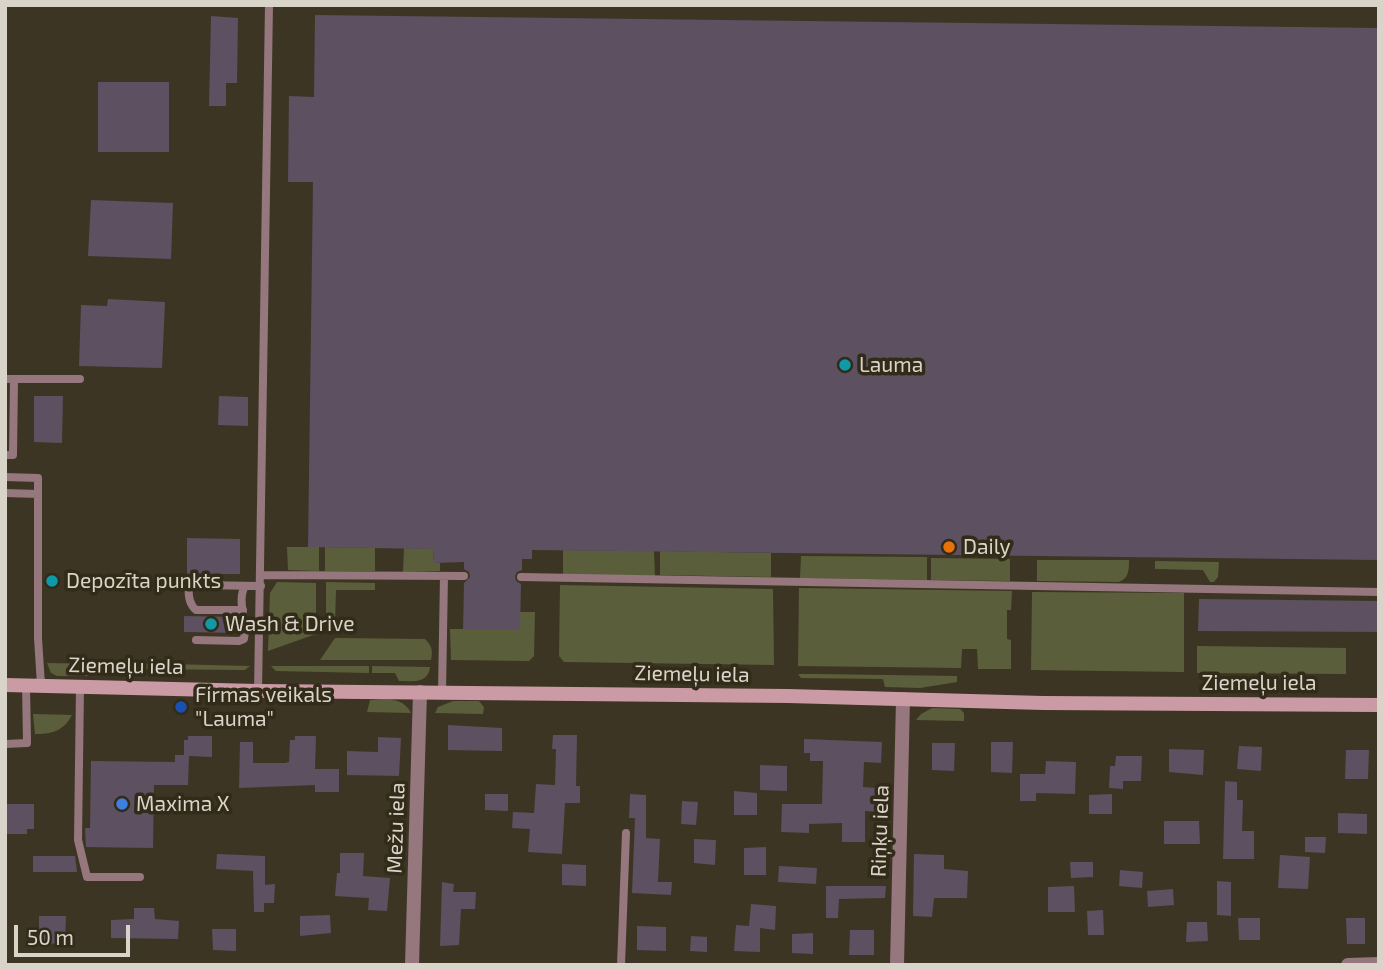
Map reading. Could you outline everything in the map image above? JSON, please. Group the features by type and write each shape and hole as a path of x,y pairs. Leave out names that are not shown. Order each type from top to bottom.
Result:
{"street":[{"name":"Ziemeļu iela","path":"5,685 1044,703 1379,705"},
{"name":"Mežu iela","path":"412,965 420,692"},
{"name":"Riņķu iela","path":"897,965 903,699"},
{"path":"1348,965 1379,964"}],"lane":[{"path":"258,691 269,5"},
{"path":"5,455 13,455 10,379 80,379"},
{"path":"5,477 38,478 38,638 41,685"},
{"path":"5,493 38,494"},
{"path":"261,575 464,576"},
{"path":"442,692 444,576"},
{"path":"521,577 1379,592"},
{"path":"196,640 244,639 246,631 241,593 245,586"},
{"path":"243,610 196,610 191,606 189,587 261,586"},
{"path":"5,744 27,743 26,685"},
{"path":"80,687 78,840 87,877 140,877"},
{"path":"621,965 626,833"}],"green space":[{"path":"287,547 319,547 319,571 288,570"},
{"path":"325,547 375,548 375,571 325,571"},
{"path":"404,548 433,549 434,562 440,563 440,571 403,572"},
{"path":"563,550 654,551 655,576 563,575"},
{"path":"660,551 771,553 771,577 660,575"},
{"path":"801,556 927,557 927,580 800,578"},
{"path":"931,558 1010,559 1010,581 931,580"},
{"path":"1037,560 1129,560 1129,567 1127,576 1119,582 1037,581"},
{"path":"1155,561 1219,562 1218,577 1214,582 1210,582 1203,570 1155,569"},
{"path":"277,582 316,583 316,634 268,651 270,593"},
{"path":"326,582 375,583 375,590 336,590 335,623 326,628"},
{"path":"560,585 773,589 774,665 564,662 559,656"},
{"path":"799,588 1012,591 1011,610 1007,610 1011,669 978,669 977,649 962,649 961,668 798,666"},
{"path":"1032,592 1184,593 1184,672 1031,670"},
{"path":"520,612 535,612 534,656 529,661 451,660 450,629 519,629"},
{"path":"335,638 425,639 431,649 431,660 320,660"},
{"path":"1197,646 1346,648 1346,674 1197,673"},
{"path":"47,663 99,664 99,676 57,676 51,673"},
{"path":"124,663 250,666 245,670 129,669"},
{"path":"271,666 369,666 369,673 276,671"},
{"path":"372,666 430,667 423,679 399,681 395,673 372,673"},
{"path":"798,674 957,676 957,682 920,688 885,687 883,679 801,678"},
{"path":"388,699 399,702 411,713 367,712 370,700"},
{"path":"453,701 479,701 484,707 483,714 435,713 438,707"},
{"path":"932,708 960,709 964,713 964,721 916,720"},
{"path":"33,714 72,715 66,724 57,730 47,734 35,734"}],"building":[{"name":"Lauma","path":"315,15 1379,28 1379,560 532,550 532,559 522,559 522,570 515,576 516,581 521,584 520,629 463,629 464,583 470,577 469,572 464,569 464,562 434,563 433,549 308,547 313,182 288,182 289,96 314,97"},
{"path":"211,16 238,18 237,83 226,83 226,106 209,106"},
{"path":"98,82 169,82 169,152 98,152"},
{"path":"91,200 173,203 171,259 88,256"},
{"path":"108,299 165,302 162,368 79,366 81,305 107,306"},
{"path":"34,396 63,396 62,443 34,442"},
{"path":"219,396 248,397 248,426 218,425"},
{"path":"187,538 240,539 240,574 187,574"},
{"path":"1199,599 1379,601 1379,632 1198,631"},
{"name":"Wash & Drive","path":"184,616 237,617 238,633 184,632"},
{"path":"448,725 502,728 502,751 448,750"},
{"path":"553,735 577,735 576,786 580,786 580,803 565,803 562,854 528,852 530,829 512,828 513,812 534,813 536,784 555,785 556,749 552,749"},
{"name":"Maxima X","path":"188,736 212,736 212,757 189,756 188,785 154,785 153,848 86,847 85,828 90,828 91,761 175,762 175,755 184,755 184,740 188,740"},
{"path":"295,736 316,736 315,769 339,769 339,792 315,792 315,785 239,788 240,742 253,742 253,763 285,763 289,762 290,740 295,740"},
{"path":"378,737 401,738 399,776 347,775 347,751 378,752"},
{"path":"804,739 882,742 881,763 864,762 863,787 890,789 888,812 865,811 865,842 842,842 842,823 809,824 809,833 781,832 782,804 822,804 823,761 810,761 810,753 804,753"},
{"path":"991,742 1013,742 1012,773 991,772"},
{"path":"932,743 955,743 954,771 932,770"},
{"path":"1239,746 1262,747 1261,771 1237,769"},
{"path":"1169,749 1204,750 1203,775 1169,772"},
{"path":"1346,750 1369,750 1368,779 1345,779"},
{"path":"1116,756 1142,756 1141,781 1123,781 1123,789 1109,788 1110,766 1115,766"},
{"path":"1046,761 1076,762 1075,794 1036,793 1036,801 1020,801 1020,774 1045,774"},
{"path":"760,765 787,766 787,791 760,790"},
{"path":"1225,781 1237,782 1237,800 1243,800 1242,831 1254,831 1254,859 1223,859"},
{"path":"734,791 757,793 757,815 734,815"},
{"path":"485,794 508,794 508,811 485,810"},
{"path":"630,794 646,795 646,838 660,839 658,882 672,882 671,895 632,893 635,818 629,818"},
{"path":"1112,794 1112,814 1089,814 1089,795"},
{"path":"682,801 698,802 696,825 681,824"},
{"path":"5,804 34,804 34,829 27,829 27,834 5,834"},
{"path":"1338,813 1367,814 1367,834 1338,833"},
{"path":"1164,821 1199,821 1200,844 1164,844"},
{"path":"1305,837 1326,837 1325,853 1305,852"},
{"path":"694,839 716,840 715,865 694,863"},
{"path":"766,847 766,875 744,875 744,848"},
{"path":"340,853 364,853 363,876 390,878 387,911 368,910 369,898 335,896 337,873 340,873"},
{"path":"217,854 265,856 265,885 275,884 274,903 264,903 264,912 254,912 253,871 216,869"},
{"path":"914,854 944,855 944,869 968,871 967,898 934,898 932,917 913,916"},
{"path":"1280,855 1310,857 1308,889 1278,888"},
{"path":"33,856 75,856 77,872 33,872"},
{"path":"1070,862 1093,862 1093,877 1071,878"},
{"path":"562,864 586,865 586,886 562,885"},
{"path":"779,866 817,868 816,884 778,882"},
{"path":"1120,870 1143,872 1142,888 1119,886"},
{"path":"1217,881 1231,882 1231,916 1217,915"},
{"path":"442,882 454,884 453,892 476,892 475,909 461,909 459,945 440,946"},
{"path":"826,886 886,886 885,898 839,899 838,918 826,918"},
{"path":"1074,886 1075,912 1048,912 1048,887"},
{"path":"1173,889 1174,905 1148,907 1147,891"},
{"path":"751,904 776,906 775,930 760,928 760,952 734,951 736,925 749,926"},
{"path":"134,908 154,908 155,919 179,921 178,939 111,938 111,920 134,919"},
{"path":"1103,910 1104,935 1088,935 1087,911"},
{"path":"330,915 331,933 300,936 300,916"},
{"path":"39,916 66,916 65,944 39,943"},
{"path":"1238,918 1260,918 1260,940 1239,940"},
{"path":"1346,918 1365,918 1365,944 1347,944"},
{"path":"1187,922 1207,922 1208,941 1186,942"},
{"path":"637,926 666,927 666,951 637,950"},
{"path":"212,929 236,929 236,951 213,950"},
{"path":"850,930 874,930 874,955 849,955"},
{"path":"813,933 813,954 792,953 792,934"},
{"path":"691,936 707,937 707,952 690,951"}],"place":[{"name":"Lauma","path":"845,365"},
{"name":"Daily","path":"949,547"},
{"name":"Depozīta punkts","path":"52,581"},
{"name":"Wash & Drive","path":"211,624"},
{"name":"Firmas veikals \"Lauma\"","path":"181,707"},
{"name":"Maxima X","path":"122,804"}]}
